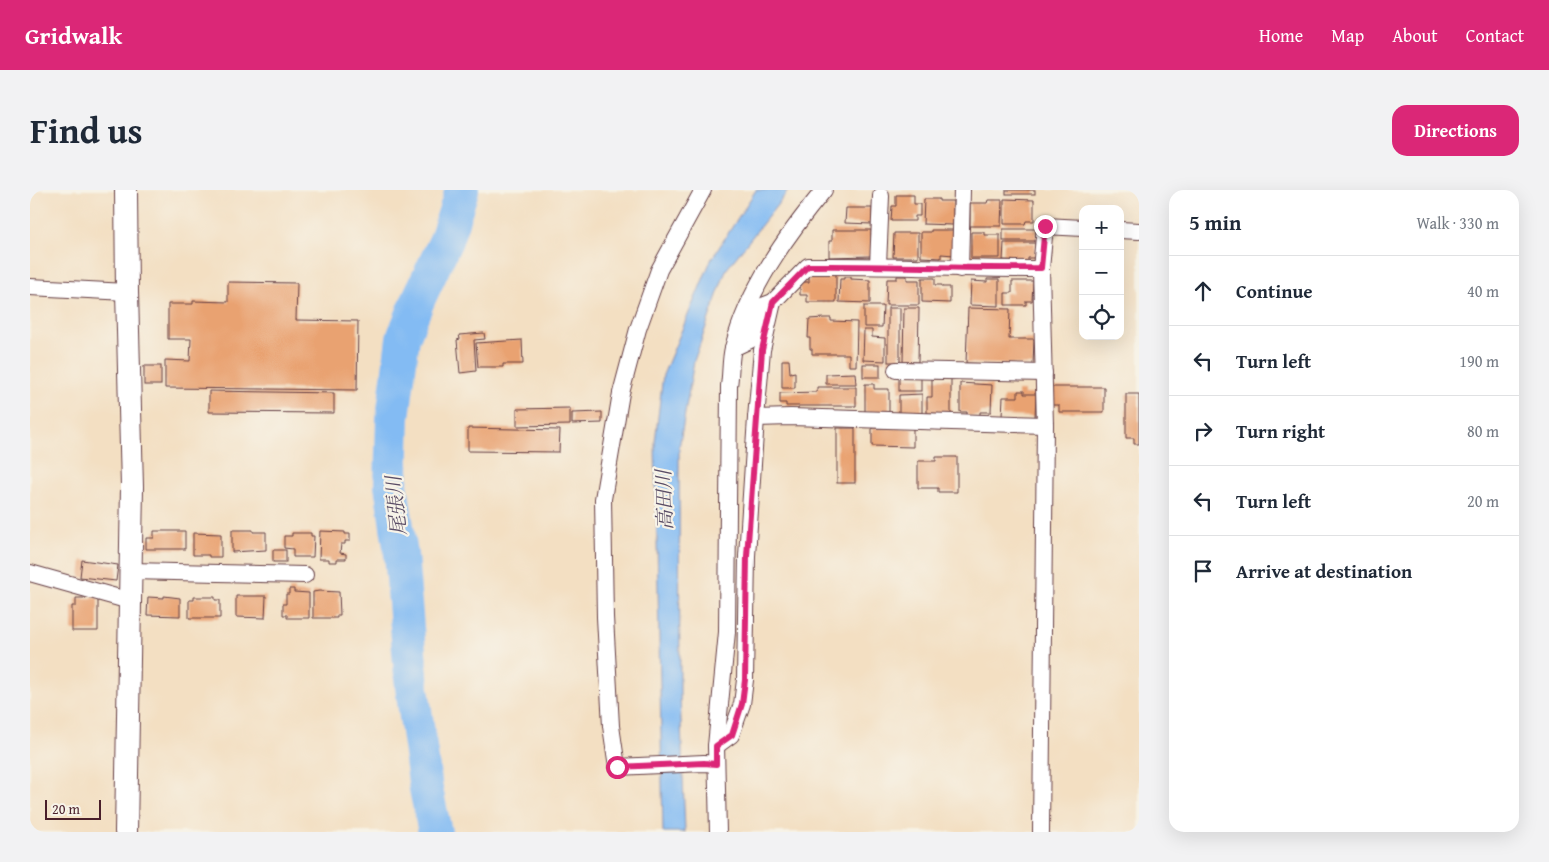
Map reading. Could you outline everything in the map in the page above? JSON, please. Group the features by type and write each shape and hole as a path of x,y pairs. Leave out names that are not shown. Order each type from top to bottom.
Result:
{"street":[{"path":"126,190 132,487 126,832"},
{"path":"703,190 659,270 638,329 621,393 603,499 605,617 611,726 617,767 710,764"},
{"path":"719,829 710,764 716,746 727,632 729,386 733,348 746,310 767,270 798,222 824,190"},
{"path":"960,269 962,190"},
{"path":"878,265 881,196"},
{"path":"1041,832 1045,425 1041,268 1045,226 1079,228"},
{"path":"1124,230 1139,231"},
{"path":"733,348 750,340 760,307 773,302 808,266 878,265 960,269 1041,268"},
{"path":"30,286 127,292"},
{"path":"716,746 732,735 742,704 745,680 747,556 756,418 762,350 773,302"},
{"path":"896,370 1044,373"},
{"path":"756,418 791,417 1045,425"},
{"path":"131,571 305,575"},
{"path":"30,573 130,601"}],"water":[{"name":"高田川","path":"756,190 789,190 726,270 694,361 679,448 680,693 685,832 663,832 655,442 663,375 711,260"}],"building":[{"path":"1006,190 1035,190 1035,194 1006,194"},
{"path":"896,195 914,195 914,204 920,204 920,216 915,216 915,221 891,221 892,206 896,206"},
{"path":"924,199 953,201 953,225 923,224"},
{"path":"1004,199 1034,200 1034,221 1026,221 1025,224 1004,224"},
{"path":"988,200 1002,200 1001,226 970,226 970,203 987,203"},
{"path":"846,208 872,208 872,224 845,223"},
{"path":"1003,229 1036,229 1036,241 1003,241"},
{"path":"832,230 871,230 871,256 829,257 829,241 832,241"},
{"path":"931,230 955,230 954,255 941,254 941,258 921,257 921,232 931,232"},
{"path":"971,232 984,232 984,235 1000,235 1000,258 971,258"},
{"path":"894,233 918,233 918,257 893,257"},
{"path":"1004,243 1035,243 1035,258 1028,258 1028,261 1003,260"},
{"path":"809,273 836,274 836,302 807,302 807,295 800,295 800,282 809,282"},
{"path":"897,276 907,276 907,280 919,280 919,305 886,305 887,279 897,279"},
{"path":"844,277 870,280 870,303 839,302 840,279 844,279"},
{"path":"922,278 935,278 935,285 950,287 950,303 922,302"},
{"path":"987,279 999,279 999,306 970,305 971,281 987,282"},
{"path":"1012,281 1033,281 1032,301 1026,301 1026,305 1005,305 1005,293 1012,293"},
{"path":"228,282 297,283 296,320 358,321 357,390 165,388 165,360 190,361 191,339 168,339 168,304 193,304 193,301 228,302"},
{"path":"864,306 883,306 882,327 864,327"},
{"path":"888,308 900,308 900,362 888,362"},
{"path":"904,308 919,308 918,362 903,362"},
{"path":"968,308 1010,309 1009,339 1034,339 1033,365 966,363"},
{"path":"831,318 831,321 857,322 856,366 849,366 849,354 812,354 810,338 808,338 809,319"},
{"path":"864,330 872,330 872,337 885,338 885,361 863,360"},
{"path":"484,333 485,339 474,340 476,371 460,373 457,340 460,339 459,335"},
{"path":"522,340 523,364 503,364 503,367 478,367 476,343"},
{"path":"782,360 789,360 790,373 795,372 795,388 782,388"},
{"path":"863,364 880,364 880,377 863,377"},
{"path":"144,366 161,366 161,385 144,385"},
{"path":"855,373 856,384 826,384 826,374"},
{"path":"899,377 921,377 921,391 899,391"},
{"path":"932,379 951,379 951,414 927,413 927,397 932,397"},
{"path":"960,383 992,385 991,412 980,412 980,416 967,416 967,412 960,412"},
{"path":"865,384 874,384 874,389 889,389 889,412 865,412"},
{"path":"817,387 856,387 856,406 786,406 786,403 780,403 780,393 817,392"},
{"path":"1051,387 1104,387 1104,412 1059,412 1059,405 1051,405"},
{"path":"209,391 334,393 334,413 209,412"},
{"path":"1018,391 1024,391 1024,394 1036,394 1035,417 1002,416 1003,397 1018,397"},
{"path":"922,394 922,413 899,413 899,395"},
{"path":"1126,394 1139,394 1139,444 1134,444 1134,438 1126,438"},
{"path":"570,408 570,425 517,426 517,409"},
{"path":"602,412 602,423 572,424 572,413"},
{"path":"468,428 560,430 559,452 468,451"},
{"path":"837,428 855,428 855,483 837,483"},
{"path":"872,428 913,428 913,447 872,446"},
{"path":"936,457 957,457 957,492 938,492 938,488 918,488 918,461 936,461"},
{"path":"232,530 266,532 266,550 232,552"},
{"path":"154,531 185,531 185,549 146,549 146,538 154,538"},
{"path":"320,531 350,534 350,541 345,541 345,544 341,544 340,553 346,554 346,559 337,559 337,562 329,562 329,559 319,559"},
{"path":"193,533 221,534 221,557 193,555"},
{"path":"292,533 311,533 311,536 314,536 313,557 293,557 293,549 284,548 284,536 292,536"},
{"path":"273,550 286,550 286,562 273,562"},
{"path":"82,560 118,565 116,581 80,577"},
{"path":"289,589 294,589 294,592 309,593 309,618 287,618 287,615 283,615 283,604 286,604 286,594 289,594"},
{"path":"313,592 339,592 340,615 337,615 337,618 313,618"},
{"path":"164,596 180,598 180,616 147,615 148,597 164,598"},
{"path":"236,596 266,596 265,618 236,617"},
{"path":"194,597 215,597 215,600 220,600 220,618 189,618 189,600 194,600"},
{"path":"76,598 98,598 98,631 72,631 72,606 76,606"}],"waterway":[{"name":"尾張川","path":"435,832 426,789 412,688 401,554 391,485 393,418 403,338 446,240 462,190"}],"route":[{"path":"617,767 716,764 716,746 732,735 742,704 745,680 747,556 756,418 762,350 773,302 808,266 878,265 960,269 1041,268 1045,226"}]}
